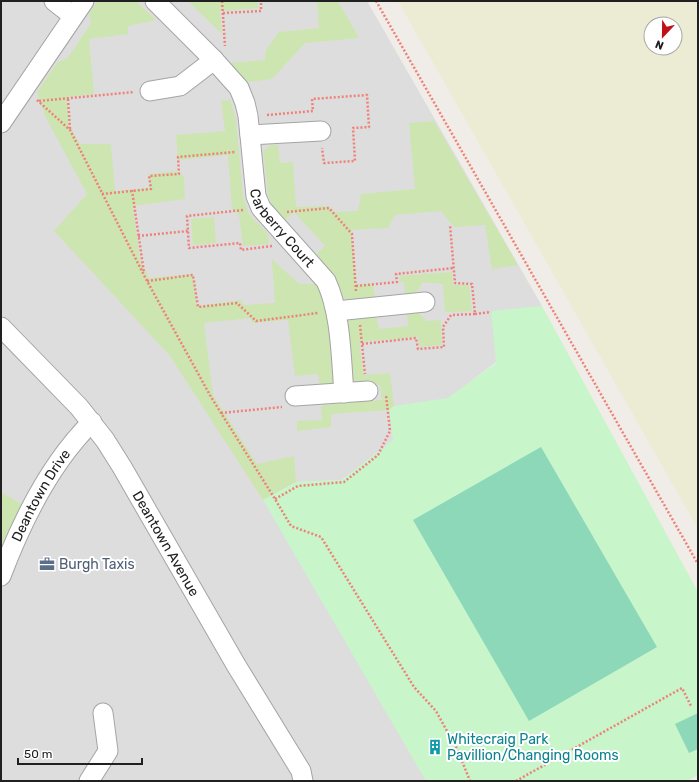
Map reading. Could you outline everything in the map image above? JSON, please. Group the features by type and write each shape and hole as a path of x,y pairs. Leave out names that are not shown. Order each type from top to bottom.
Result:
{"street":[{"path":"1,123 31,96 78,8 54,1"},
{"name":"Carberry Court","path":"155,1 214,60 239,88 248,116 256,196 261,208 326,281 332,294 336,311 344,393"},
{"path":"150,91 180,86 214,60"},
{"path":"251,143 321,131"},
{"path":"336,311 425,302"},
{"name":"Deantown Avenue","path":"1,327 79,407 105,440 236,665 301,771 303,781"},
{"path":"295,396 368,392"},
{"name":"Deantown Drive","path":"1,576 13,545 51,474 72,444 92,422"},
{"path":"89,781 108,751 103,712"}],"path":[{"path":"214,60 226,52 222,1"},
{"path":"223,13 262,11 261,1"},
{"path":"376,1 698,564"},
{"path":"31,96 68,99 150,91"},
{"path":"31,96 70,130 144,276 220,412 291,526 321,537 414,687 436,711 458,751 470,781"},
{"path":"68,99 70,130"},
{"path":"102,194 150,189 149,176 179,174 178,157 251,143"},
{"path":"132,190 144,276"},
{"path":"261,208 187,216 189,248 240,243 241,250 271,247 284,234"},
{"path":"138,236 188,230"},
{"path":"356,286 397,282 396,274 454,268"},
{"path":"147,281 193,276 198,307 237,303 256,321 336,311"},
{"path":"475,314 491,312"},
{"path":"275,499 298,486 344,482 378,455 390,431 385,391 368,392"},
{"path":"220,412 292,406 295,396"},
{"path":"516,781 682,688 691,706"}],"shaded area":[{"path":"1,1 367,1 542,306 496,362 342,480 296,482 427,781 1,781"}],"green space":[{"path":"97,1 136,1 156,20 128,26 128,34 89,39 94,94 67,97 69,125 80,144 111,144 115,191 150,188 149,174 177,171 184,177 185,199 133,206 140,260 149,278 193,274 197,306 242,300 243,305 275,303 272,259 299,284 320,284 326,299 334,383 332,387 321,390 318,374 295,376 288,320 252,323 251,318 204,323 213,395 257,464 294,456 296,482 263,500 170,356 54,231 87,194 46,118 37,92 57,63 68,58 91,23 89,14"},
{"path":"188,1 257,1 259,8 220,11 222,34"},
{"path":"317,1 338,1 359,38 305,43 272,79 247,82 230,63 265,60 266,50 279,32 319,28"},
{"path":"398,1 698,1 698,529"},
{"path":"230,100 236,120 243,196 249,214 268,234 269,244 243,246 239,215 232,209 228,155 178,160 176,135 225,131 221,101"},
{"path":"434,121 518,265 492,269 485,225 454,227 441,211 395,215 388,228 351,230 356,284 373,284 375,297 372,301 348,301 339,290 331,272 315,256 325,246 294,212 283,222 272,207 268,194 263,151 271,145 278,145 280,163 293,162 296,207 328,206 334,212 358,211 361,194 415,189 409,123"},
{"path":"214,217 216,243 193,245 191,219"},
{"path":"452,272 453,285 469,285 472,311 445,312 443,284 422,282 418,291 409,295 405,293 404,282 399,282 400,276"},
{"path":"542,306 698,592 698,775 687,781 426,781 263,500 296,482 342,480 393,440 389,410 394,406 448,398 496,363 491,311"},
{"path":"410,311 420,314 426,321 441,320 442,345 420,347 418,337 359,342 364,375 390,373 394,406 389,410 331,414 331,427 297,431 297,421 322,420 321,407 324,405 382,400 380,385 367,386 356,383 350,377 344,329 347,322 354,318 376,315 379,329 408,326 407,314"},
{"path":"541,447 657,647 529,721 413,520"},
{"path":"1,492 23,505 9,528 1,547"},
{"path":"698,713 698,749 689,753 675,724"}],"place":[{"name":"Burgh Taxis","path":"47,564"},
{"name":"Whitecraig Park Pavillion/Changing Rooms","path":"435,747"}]}
